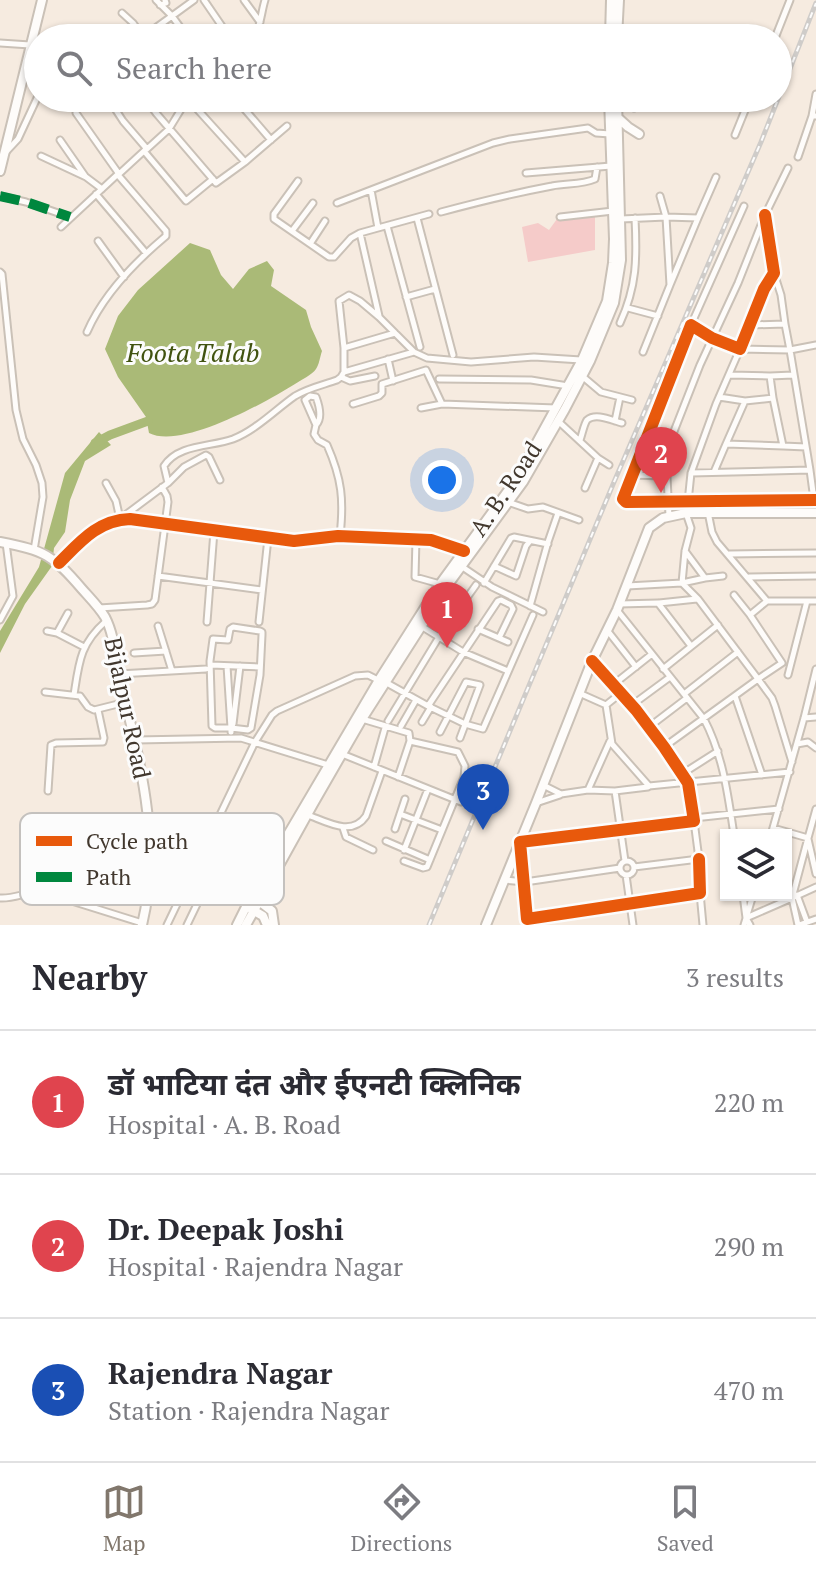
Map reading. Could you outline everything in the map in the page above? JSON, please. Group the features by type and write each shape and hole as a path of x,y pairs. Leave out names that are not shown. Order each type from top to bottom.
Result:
{"main road":[{"path":"36,24 42,0"},
{"path":"610,24 611,0"},
{"path":"618,24 619,0"},
{"path":"0,171 24,73"},
{"name":"A. B. Road","path":"284,852 382,681 523,482 590,361 614,303 621,260 621,219 612,112"},
{"name":"A. B. Road","path":"613,118 614,112"},
{"path":"613,118 639,134 626,138 615,148"},
{"name":"A. B. Road","path":"284,846 328,765 440,584 518,477 582,360 609,292 613,263 611,166 615,148"},
{"path":"486,925 649,528 669,516 686,513 816,513"},
{"path":"3,542 36,550 56,561"},
{"name":"Bijalpur Road","path":"56,561 107,620 136,740 147,813"},
{"path":"237,925 252,905"},
{"path":"265,905 272,911 274,925"},
{"path":"246,925 250,908"},
{"path":"250,908 263,916 267,925"}],"street":[{"path":"161,24 194,0"},
{"path":"204,0 220,24"},
{"path":"244,0 261,23"},
{"path":"261,23 265,0"},
{"path":"781,24 787,0"},
{"path":"160,2 178,24"},
{"path":"122,13 134,24"},
{"path":"0,43 24,45"},
{"path":"798,157 814,116 816,94"},
{"path":"4,154 18,139 31,112"},
{"path":"117,112 186,201 213,179"},
{"path":"156,112 216,183 287,126"},
{"path":"61,227 169,129 180,112"},
{"path":"201,112 245,162"},
{"path":"247,112 271,140"},
{"path":"735,135 744,112"},
{"path":"76,113 118,174 166,231 166,236 124,277 94,316 87,332"},
{"path":"337,203 510,139 588,128 598,133 614,134"},
{"path":"60,140 86,177"},
{"path":"41,156 86,177 102,189"},
{"path":"526,173 611,166"},
{"path":"441,212 506,195 593,180 597,167"},
{"path":"669,516 665,476 671,439 765,215 788,168"},
{"path":"643,352 716,177"},
{"path":"298,181 273,217 329,257 334,257 351,238 360,233 429,214"},
{"path":"371,190 378,228"},
{"path":"96,194 146,253"},
{"path":"0,196 70,217"},
{"path":"660,196 666,217 670,285"},
{"path":"292,231 313,203"},
{"path":"744,206 691,325 624,501 815,500 765,215"},
{"path":"560,217 613,211"},
{"path":"417,218 453,355"},
{"path":"620,323 628,307 635,277 635,218"},
{"path":"621,219 698,218"},
{"path":"310,244 325,221"},
{"path":"387,226 420,347"},
{"path":"360,233 379,317"},
{"path":"98,241 124,277"},
{"path":"0,272 16,410 23,439 42,483 36,550"},
{"path":"688,502 691,473 719,397 764,289 774,273"},
{"path":"406,297 435,289"},
{"path":"342,374 344,348 339,301 349,295 379,317 414,352 427,358 471,362 534,357 582,360"},
{"path":"628,307 658,316"},
{"path":"750,325 785,324"},
{"path":"691,325 712,338 740,349 790,350 816,345"},
{"path":"344,348 395,333"},
{"path":"99,608 152,604 155,600 168,498 164,466 174,456 236,437 255,427 300,393 342,374 414,352"},
{"path":"388,359 393,381"},
{"path":"353,404 379,396 382,384 426,370 442,404"},
{"path":"342,374 353,381 375,376"},
{"path":"730,375 793,375"},
{"path":"582,376 601,392 632,400"},
{"path":"770,376 783,446"},
{"path":"439,379 531,380 569,387"},
{"path":"316,425 320,418 317,401 316,397 310,396 305,403 316,425 316,437 327,445 340,482 343,507 340,536"},
{"path":"580,440 590,418 619,422 620,397"},
{"path":"719,397 745,401 773,398"},
{"path":"714,472 745,401"},
{"path":"421,408 442,404 557,408"},
{"path":"558,421 609,465"},
{"path":"726,444 806,447"},
{"path":"56,561 88,534 120,519 184,467 206,455 220,480"},
{"path":"585,488 598,458"},
{"path":"691,473 810,470"},
{"path":"632,475 665,476"},
{"path":"106,483 120,519"},
{"path":"508,502 526,509 540,507 579,520"},
{"path":"708,512 715,537 767,601"},
{"path":"530,606 558,513"},
{"path":"682,583 691,528 686,513"},
{"path":"120,519 294,541 340,536 431,540 464,551"},
{"path":"207,622 214,531"},
{"path":"259,622 268,538"},
{"path":"484,583 511,538 548,544"},
{"path":"416,539 415,577 440,584"},
{"path":"494,566 516,576 530,541"},
{"path":"0,620 13,596 3,542"},
{"path":"685,551 705,578"},
{"path":"728,554 816,553"},
{"path":"461,566 484,583 543,612"},
{"path":"158,576 262,590"},
{"path":"626,586 682,583 723,576"},
{"path":"748,578 816,576"},
{"path":"682,583 698,599 772,698 792,762"},
{"path":"374,767 386,724 439,637 476,585"},
{"path":"734,595 788,675 807,601"},
{"path":"618,607 698,599"},
{"path":"422,722 463,652 501,600 513,608 499,638"},
{"path":"750,615 767,601 816,601"},
{"path":"658,603 691,646"},
{"path":"618,607 704,719 718,751 733,829"},
{"path":"57,633 68,613"},
{"path":"221,813 255,742 272,715 355,676 368,675 465,724 484,728 533,615"},
{"path":"74,695 84,647 107,620"},
{"path":"663,669 718,625"},
{"path":"158,626 172,671"},
{"path":"421,626 463,652 508,671"},
{"path":"136,740 231,733 251,728 262,632 233,627 228,640 213,639 208,667 212,726 215,728 231,733 255,742 328,765"},
{"path":"478,629 508,642"},
{"path":"607,630 636,667"},
{"path":"47,631 84,647"},
{"path":"134,653 166,651"},
{"path":"649,727 738,652"},
{"path":"614,684 652,654"},
{"path":"592,661 632,705 688,783 699,859 703,925"},
{"path":"664,747 782,663"},
{"path":"119,674 227,666 260,667"},
{"path":"227,666 231,733"},
{"path":"231,733 240,666"},
{"path":"808,838 773,828 816,669"},
{"path":"632,705 670,677"},
{"path":"440,732 466,682 489,688"},
{"path":"460,738 480,685"},
{"path":"45,692 74,695 82,698 90,709 98,710 126,702"},
{"path":"579,693 606,705"},
{"path":"606,705 621,693"},
{"path":"735,696 762,775"},
{"path":"401,726 416,700"},
{"path":"606,705 611,740 649,786"},
{"path":"48,791 51,745 103,742 98,710"},
{"path":"804,718 816,717"},
{"path":"362,719 409,733 410,741 398,777"},
{"path":"588,790 611,740"},
{"path":"404,861 425,868 458,801 465,771 458,752 410,741"},
{"path":"797,744 816,741"},
{"path":"808,742 816,748"},
{"path":"682,774 718,751"},
{"path":"342,754 458,801"},
{"path":"307,814 343,828 365,820 382,771"},
{"path":"536,803 561,794 588,790 615,791 790,772"},
{"path":"543,785 561,794"},
{"path":"404,850 428,789"},
{"path":"615,791 625,861"},
{"path":"395,829 405,799"},
{"path":"700,893 630,902 527,922 520,842 779,809"},
{"path":"816,810 795,897 799,925 816,919"},
{"path":"400,814 442,830"},
{"path":"343,828 346,837 373,850"},
{"path":"808,838 816,874"},
{"path":"386,841 430,860"},
{"path":"634,867 699,859"},
{"path":"625,861 630,861 634,867"},
{"path":"620,868 625,861"},
{"path":"626,875 631,874 634,867"},
{"path":"504,880 525,882 620,868"},
{"path":"620,868 626,875 633,925"},
{"path":"746,918 816,887"},
{"path":"0,898 20,896"},
{"path":"795,897 807,922"},
{"path":"744,901 750,925"},
{"path":"744,925 751,901"},
{"path":"83,905 142,924"},
{"path":"167,925 177,905"},
{"path":"187,925 197,905"}],"shaded area":[{"path":"595,214 595,250 528,262 522,227 538,223 549,230 557,219"}],"water":[{"name":"Foota Talab","path":"190,243 210,250 221,275 233,289 249,269 267,261 274,270 271,286 306,310 322,351 312,373 264,402 202,430 163,437 149,433 146,417 118,377 105,349 118,316 138,290"},
{"path":"99,432 111,445 85,461 70,500 65,532 54,548 52,566 25,604 0,653 0,631 39,567 65,473"}],"waterway":[{"path":"95,443 148,421"}],"railway":[{"path":"792,64 816,3"},
{"path":"429,925 773,112"}],"marked path":[{"path":"0,196 70,217"}],"cycle path":[{"path":"765,215 774,273 764,289 740,349 712,338 691,325 623,499 626,502 816,500"},
{"path":"59,563 99,528 130,519 294,541 338,536 431,540 464,551"},
{"path":"592,661 636,710 688,783 694,821 520,842 527,919 700,893 699,859"}],"place":[{"name":"Dr. Deepak Joshi","path":"661,493"},
{"name":"डॉ भाटिया दंत और ईएनटी क्लिनिक","path":"447,648"},
{"name":"Rajendra Nagar","path":"483,830"}]}
